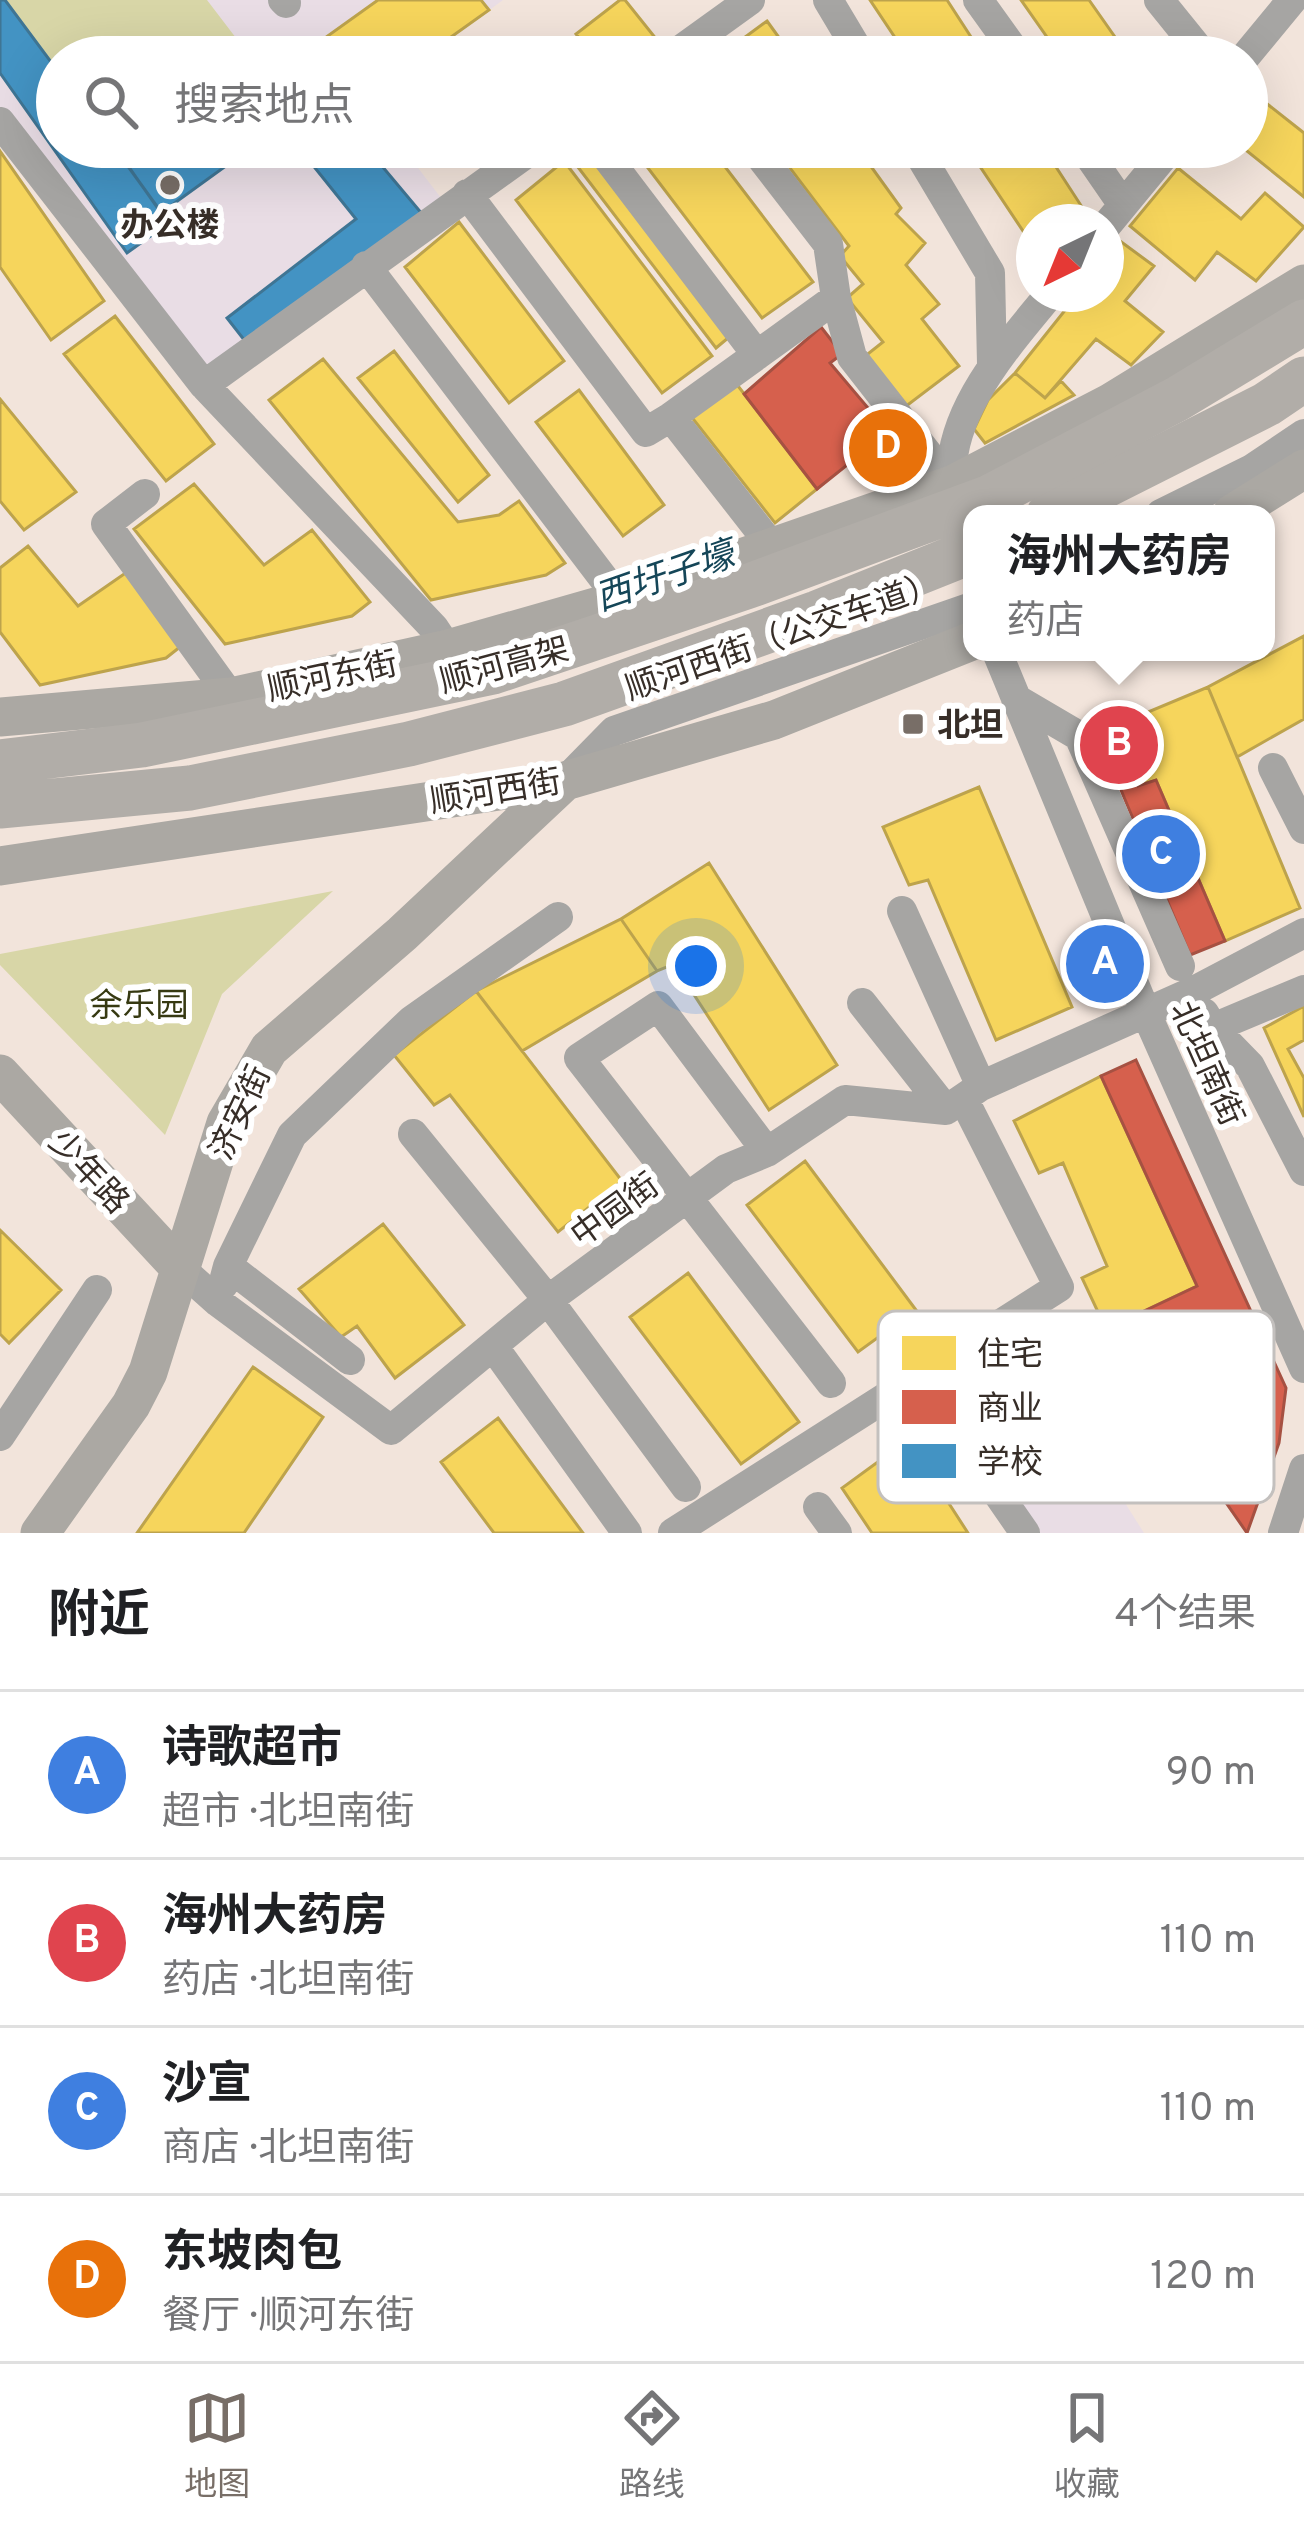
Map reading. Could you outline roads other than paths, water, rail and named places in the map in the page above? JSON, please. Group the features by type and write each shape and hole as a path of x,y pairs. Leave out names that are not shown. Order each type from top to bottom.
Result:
{"highway":[{"name":"顺河高架","path":"968,505 1177,399 1304,322"},
{"path":"1067,505 1267,404 1304,380"},
{"name":"顺河高架","path":"0,762 142,745 494,672 963,507"},
{"name":"顺河高架","path":"0,806 190,788 409,743 564,704 963,555"}],"main road":[{"name":"顺河东街","path":"0,717 231,697 448,649 620,600 952,485 1110,403 1304,284"},
{"path":"1246,505 1304,469"},
{"name":"顺河西街","path":"0,866 565,781 774,720 963,645"},
{"name":"济安街","path":"40,1533 131,1405 148,1372 226,1123 269,1049 402,934 565,781"},
{"name":"少年路","path":"0,1074 180,1268"}],"street":[{"path":"703,36 751,0"},
{"path":"828,0 849,36"},
{"path":"978,0 1004,36"},
{"path":"1159,0 1188,36"},
{"path":"1262,36 1292,0"},
{"path":"0,122 204,385 434,628 448,649"},
{"path":"204,385 505,168"},
{"path":"614,168 757,355"},
{"path":"769,168 828,244 852,358 952,485"},
{"path":"928,168 990,273 992,364"},
{"path":"1093,168 1110,204"},
{"path":"1124,204 1154,168"},
{"path":"467,194 646,432 836,298"},
{"path":"366,266 620,600"},
{"path":"963,534 950,470 965,416 992,364 1035,312"},
{"path":"671,417 774,548"},
{"path":"1180,505 1252,469 1304,434"},
{"path":"145,494 106,524 231,697"},
{"name":"顺河西街（公交车道）","path":"565,781 614,731 963,610"},
{"name":"北坦南街","path":"1001,661 1146,1013 1304,1368"},
{"path":"1016,699 1079,736 1186,979 1213,1028 1250,1066 1304,1171"},
{"path":"1274,768 1304,829"},
{"path":"902,911 964,1099 1059,1287 1021,1311"},
{"path":"218,1302 228,1266 292,1135 411,1021 558,917"},
{"name":"中园街","path":"180,1268 218,1302 391,1430 548,1300 726,1169 767,1152 844,1100 964,1099 1146,1013 1186,979 1304,933"},
{"path":"1213,1028 1304,990"},
{"path":"862,1004 964,1099"},
{"path":"767,1152 658,1006 579,1058 686,1202 831,1383"},
{"path":"412,1134 548,1300 686,1486"},
{"path":"228,1266 350,1360"},
{"path":"0,1436 97,1290"},
{"path":"493,1346 627,1533"},
{"path":"674,1533 878,1403"},
{"path":"1283,1533 1304,1469"},
{"path":"1004,1503 1025,1533"},
{"path":"818,1507 837,1533"}],"place":[{"name":"办公楼","path":"170,185"},
{"name":"东坡肉包","path":"888,448"},
{"name":"北坦","path":"913,724"},
{"name":"海州大药房","path":"1119,745"},
{"name":"沙宣","path":"1161,854"},
{"name":"诗歌超市","path":"1105,964"}],"water label":[{"name":"西圩子壕","path":"664,575"}],"park label":[{"name":"余乐园","path":"139,1004"}]}
